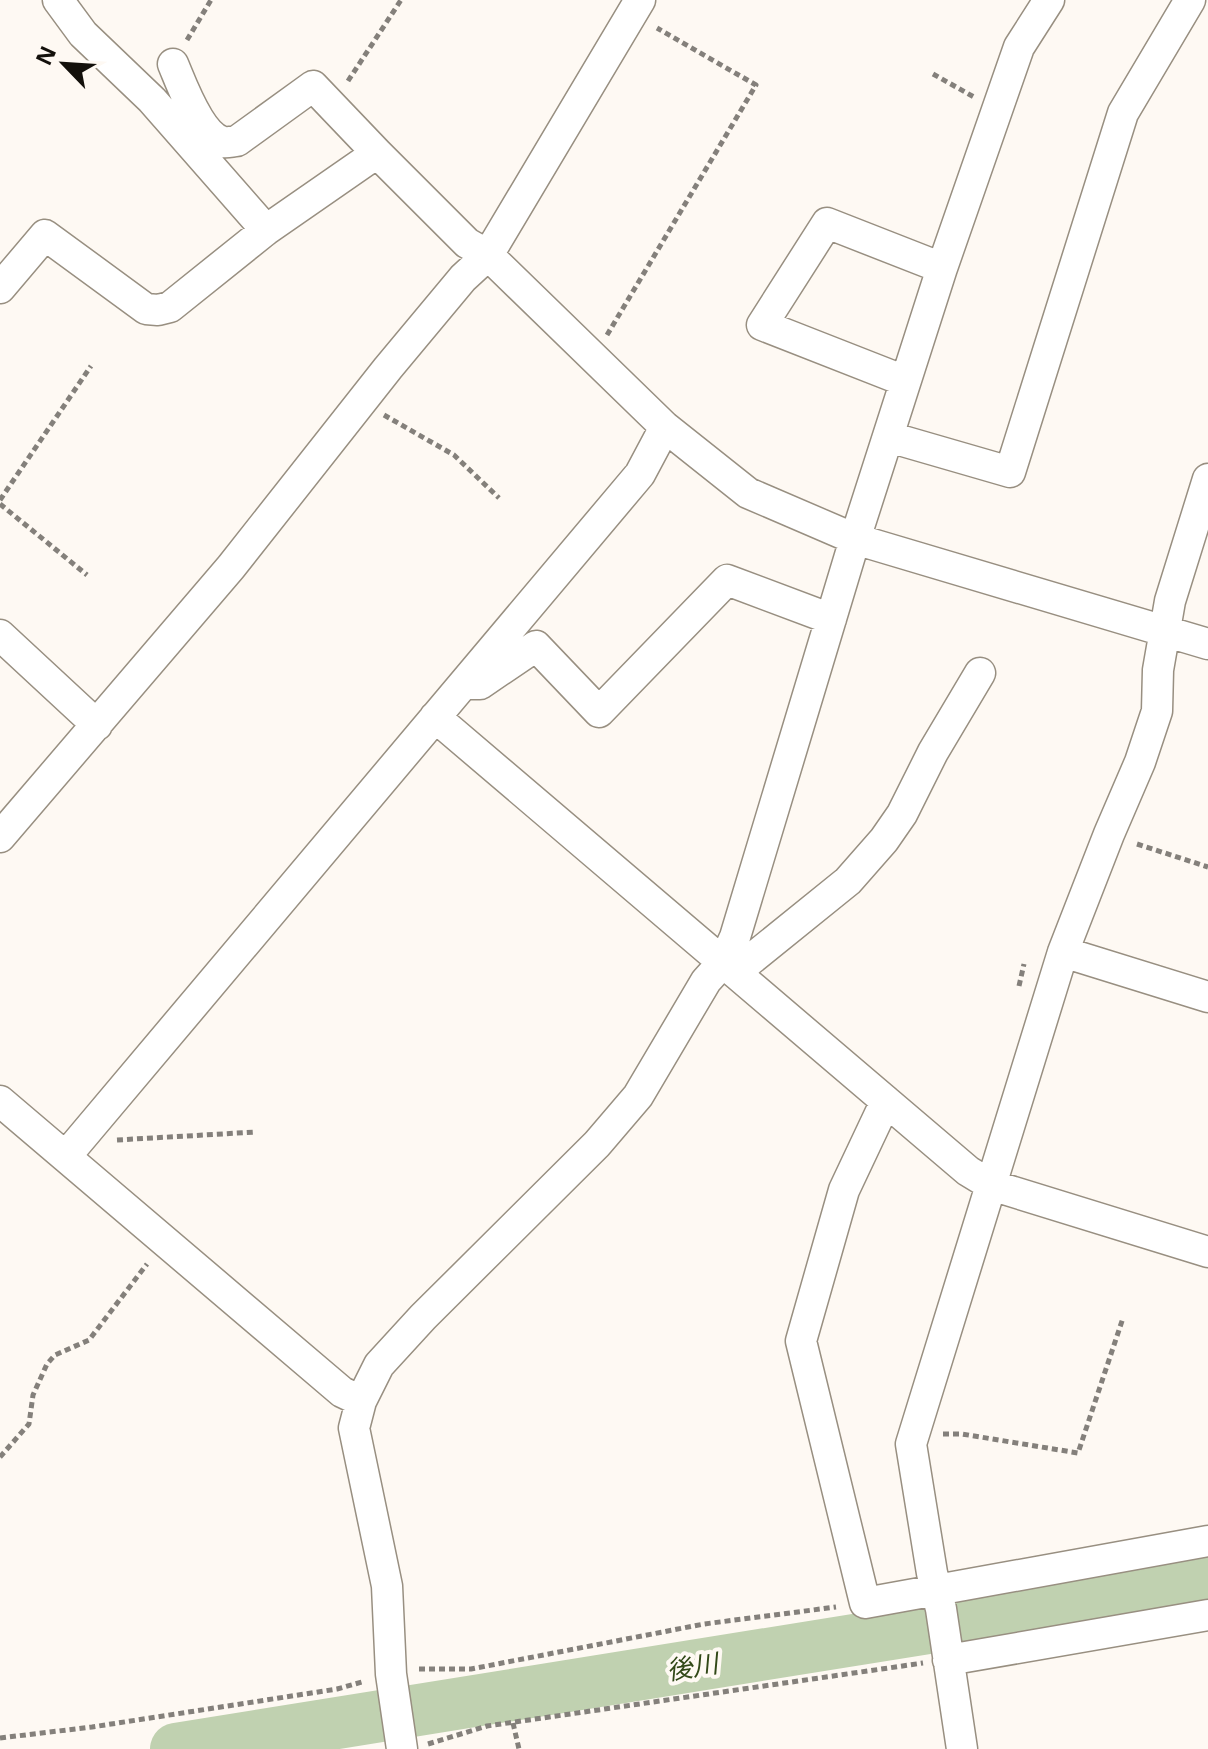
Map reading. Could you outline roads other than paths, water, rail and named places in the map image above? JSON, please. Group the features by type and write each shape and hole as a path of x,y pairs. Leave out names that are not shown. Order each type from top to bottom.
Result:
{"street":[{"path":"58,0 83,34 152,100 266,230"},
{"path":"731,967 735,937 855,539 942,268 1019,47 1049,0"},
{"path":"889,437 1010,472 1123,113 1190,0"},
{"path":"0,837 231,567 463,278 488,255 636,7"},
{"path":"173,64 191,107 211,134 223,142 237,141 313,86 467,243 488,255 665,427 748,493 855,539 1208,644"},
{"path":"0,288 45,235 146,309 170,307 266,230 377,153"},
{"path":"905,381 762,325 827,223 942,268"},
{"path":"66,1156 640,474 665,427"},
{"path":"962,1749 911,1444 1063,952 1140,762 1157,711 1158,670 1170,601 1208,479"},
{"path":"462,684 480,684 536,646 599,712 727,580 831,619"},
{"path":"0,635 97,725"},
{"path":"412,1747 391,1674 387,1586 354,1428 361,1401 379,1365 414,1326 597,1144 638,1096 706,981 731,967 848,881 884,840 902,814 933,752 980,673"},
{"path":"435,717 968,1171 991,1185 1208,1252"},
{"path":"1063,952 1208,997"},
{"path":"0,1101 342,1392 361,1401"},
{"path":"886,1101 844,1190 801,1341 865,1603 939,1600 1208,1541"},
{"path":"946,1651 1208,1615"}],"waterway":[{"name":"後川","path":"176,1749 1208,1583"}]}
